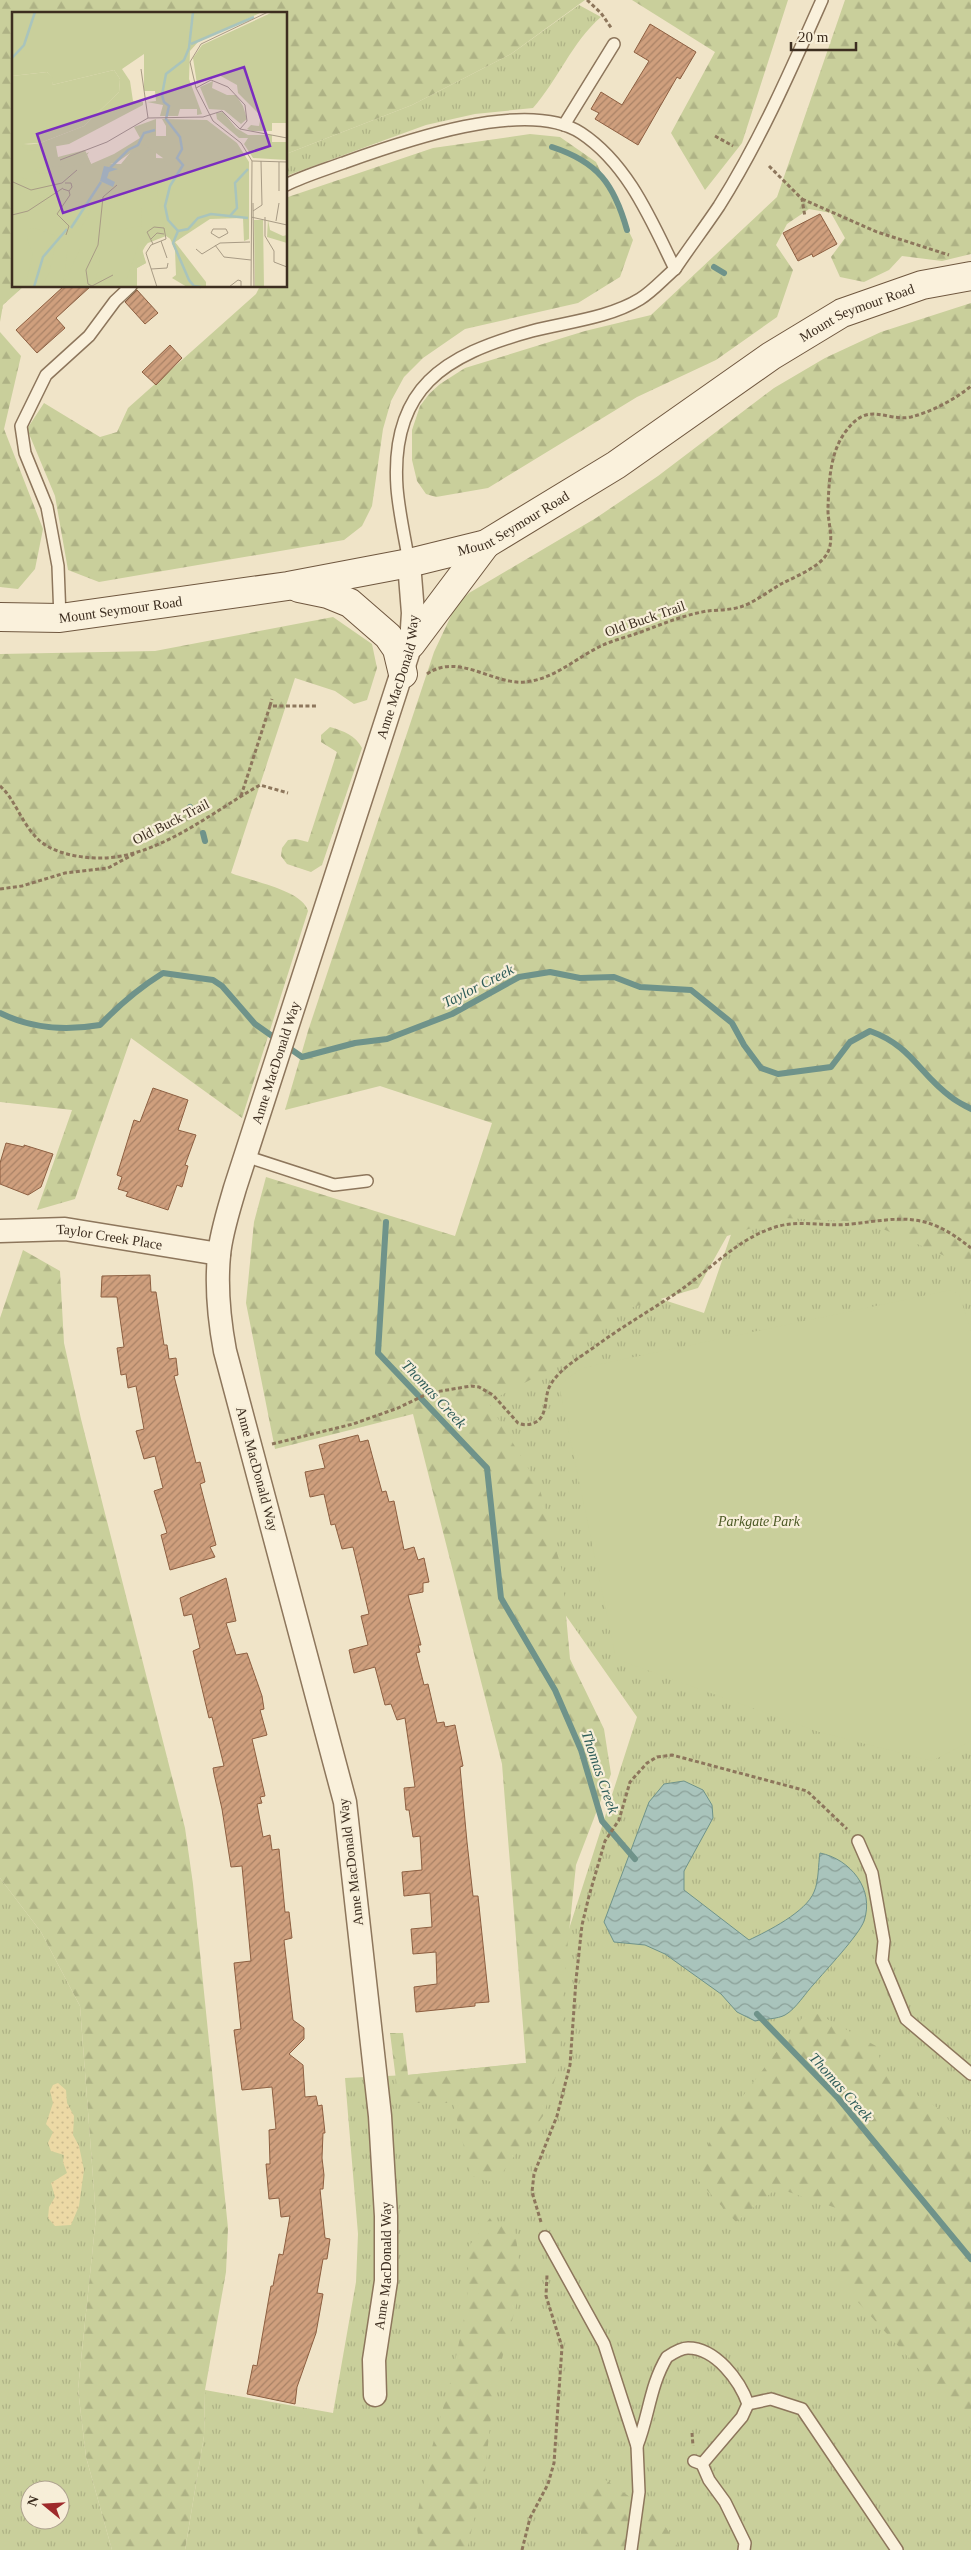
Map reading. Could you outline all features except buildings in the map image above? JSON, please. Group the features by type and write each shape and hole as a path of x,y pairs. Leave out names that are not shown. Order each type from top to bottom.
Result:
{"street":[{"name":"Mount Seymour Road","path":"0,617 60,618 288,586 409,563 486,544 616,466 770,356 842,314 922,285 971,276"},
{"path":"411,644 486,544"},
{"name":"Anne MacDonald Way","path":"375,2395 374,2360 386,2281 386,2225 380,2116 345,1802 223,1342 219,1317 219,1254 226,1218 267,1084 413,675 411,644 413,614 409,563"},
{"path":"288,586 328,594 350,603 388,636 413,675"},
{"name":"Taylor Creek Place","path":"0,1232 65,1229 219,1254"}],"lane":[{"path":"409,563 397,487 398,446 409,408 418,391 430,377 451,362 530,332 616,309 641,298 675,269 719,206 748,154 786,81 822,0"},
{"path":"564,125 614,44"},
{"path":"288,184 430,133 486,123 526,121 564,125 581,133 611,157 638,196 675,269"},
{"path":"60,618 58,566 47,508 25,453 21,426 46,375 89,336 115,301 128,288"},
{"path":"245,1156 334,1185 367,1181"},
{"path":"858,1841 872,1873 884,1941 882,1961 906,2019 971,2074"},
{"path":"546,2238 604,2344 637,2446 639,2492 631,2550"},
{"path":"637,2446 653,2382 667,2356 688,2348 715,2358 723,2365 745,2395 748,2404 742,2417 698,2463 725,2502 745,2543 744,2550"},
{"path":"748,2404 771,2399 802,2409 897,2550"}],"path":[{"path":"586,0 601,13 612,27 614,44"},
{"path":"715,136 733,146"},
{"path":"769,166 802,199 878,232 950,255"},
{"path":"802,199 805,217"},
{"name":"Old Buck Trail","path":"413,675 434,669 458,667 508,682 525,682 548,676 603,645 669,620 741,607 805,572 824,558 829,551 832,540 828,509 831,468 836,450 846,431 860,418 870,414 883,414 899,418 912,416 936,407 971,386"},
{"path":"241,796 272,699"},
{"path":"270,706 317,706"},
{"name":"Old Buck Trail","path":"0,786 7,792 26,827 41,842 55,850 73,856 96,859 134,854 202,822 260,785 288,793"},
{"path":"0,889 22,886 65,874 108,868 134,854"},
{"path":"252,1451 388,1412 429,1392 474,1386 489,1393 520,1424 538,1421 544,1409 549,1387 561,1373 613,1334 682,1289 741,1243 779,1226 802,1222 846,1224 887,1219 913,1219 939,1226 971,1248"},
{"path":"522,2550 530,2518 548,2484 554,2462 562,2365 562,2347 546,2296 546,2238 532,2192 534,2174 557,2116 570,2065 582,1926 605,1840 619,1820 630,1782 647,1762 657,1757 672,1755 807,1791 858,1841"}],"green space":[{"path":"0,0 585,0 511,54 412,105 288,153 288,12 12,12 12,288 22,288 3,305 0,322"},
{"path":"632,0 788,0 742,143 705,190 671,133 715,52"},
{"path":"845,0 971,0 971,254 942,261 902,256 889,270 864,282 840,277 831,257 845,238 831,213 809,209 787,224 776,245 793,270 777,317 716,360 637,397 488,488 436,497 426,494 417,481 412,460 412,430 420,406 440,384 465,368 585,331 651,315 777,197"},
{"path":"579,5 601,17 573,49 533,108 475,114 426,125 288,175 288,153 412,105 511,54"},
{"path":"530,134 560,137 596,162 633,240 620,277 578,303 465,329 423,358 404,377 391,401 383,429 372,506 362,526 344,540 99,582 68,570 55,496 27,429 44,403 100,437 117,432 128,408 256,294 259,288 288,288 288,197 433,148"},
{"path":"971,303 971,1274 963,1264 867,1222 783,1218 727,1236 698,1288 623,1310 551,1369 488,1402 539,1486 562,1571 570,1659 604,1729 611,1774 576,1865 565,1971 559,2067 543,2116 495,2183 471,2176 453,2103 399,2103 390,2033 403,2033 408,2075 526,2063 502,1764 413,1414 275,1449 246,1303 254,1222 266,1177 455,1236 492,1123 380,1086 285,1110 308,1031 434,652 456,605 469,593 596,518 658,476 774,388 825,358 881,332"},
{"path":"0,332 21,356 4,429 43,529 35,569 18,589 0,587"},
{"name":"Parkgate Park","path":"963,560 971,563 971,2550 185,2550 204,2436 205,2390 333,2413 356,2282 358,2234 345,2078 407,2075 526,2063 637,1717 459,1463 519,1253 704,1313"},
{"path":"333,617 372,644 377,668 367,700 354,704 335,691 295,678 231,873 275,887 297,897 308,911 242,1118 131,1038 75,1199 37,1210 72,1110 0,1102 0,654 155,651"},
{"path":"330,727 349,734 362,748 322,865 311,872 287,864 281,856 282,848 288,840 296,839 308,842 337,752 321,742 321,735"},
{"path":"23,1250 60,1271 64,1343 81,1419 185,1828 193,1884 228,2228 226,2272 205,2390 204,2436 185,2550 112,2550 86,2457 78,2389 96,2217 80,2006 41,1932 0,1878 0,1318"},
{"name":"Parkgate Park","path":"951,1290 959,1294 971,1331 971,1741 932,1761 819,1732 616,1659 559,1385 582,1368"},
{"path":"0,1878 41,1932 80,2006 96,2217 78,2389 86,2457 112,2550 0,2550"},
{"path":"809,2009 876,2046 885,2075 941,2110 971,2148 971,2430 835,2277 842,2210 777,2188 736,2222 697,2179 711,2138"},
{"path":"490,2218 515,2230 522,2283 494,2389 485,2472 467,2550 420,2550 416,2520 429,2458 452,2376 467,2304 469,2246"},
{"path":"597,2474 660,2518 680,2550 583,2550 578,2508"}],"sand":[{"path":"58,2083 66,2090 67,2103 74,2116 73,2135 79,2146 84,2170 79,2206 71,2225 55,2226 48,2218 49,2207 55,2197 51,2183 67,2173 63,2162 64,2155 51,2151 48,2143 53,2132 46,2124 53,2103 50,2091 53,2085"}],"water":[{"path":"684,1781 703,1790 712,1805 713,1818 684,1871 684,1890 749,1940 795,1914 810,1899 817,1883 820,1853 831,1856 850,1869 863,1887 866,1909 861,1927 849,1944 797,2005 782,2016 755,2021 737,2012 721,1994 665,1954 645,1945 614,1942 604,1922 649,1802 664,1784"}],"waterway":[{"path":"552,147 581,160 602,177 610,187 627,230"},
{"path":"714,267 724,273"},
{"path":"190,807 195,814"},
{"path":"203,833 205,841"},
{"name":"Taylor Creek","path":"0,1013 24,1022 49,1027 74,1028 100,1025 130,997 163,973 213,980 222,986 255,1024 302,1057 355,1043 387,1039 452,1014 519,977 550,972 580,978 614,977 640,987 691,990 732,1023 744,1045 761,1068 778,1074 831,1067 850,1042 870,1031 896,1044 940,1088 971,1109"},
{"name":"Thomas Creek","path":"386,1222 378,1353 487,1468 501,1598 555,1690 581,1750 602,1821 635,1859"},
{"name":"Thomas Creek","path":"757,2014 838,2098 971,2259"}]}
